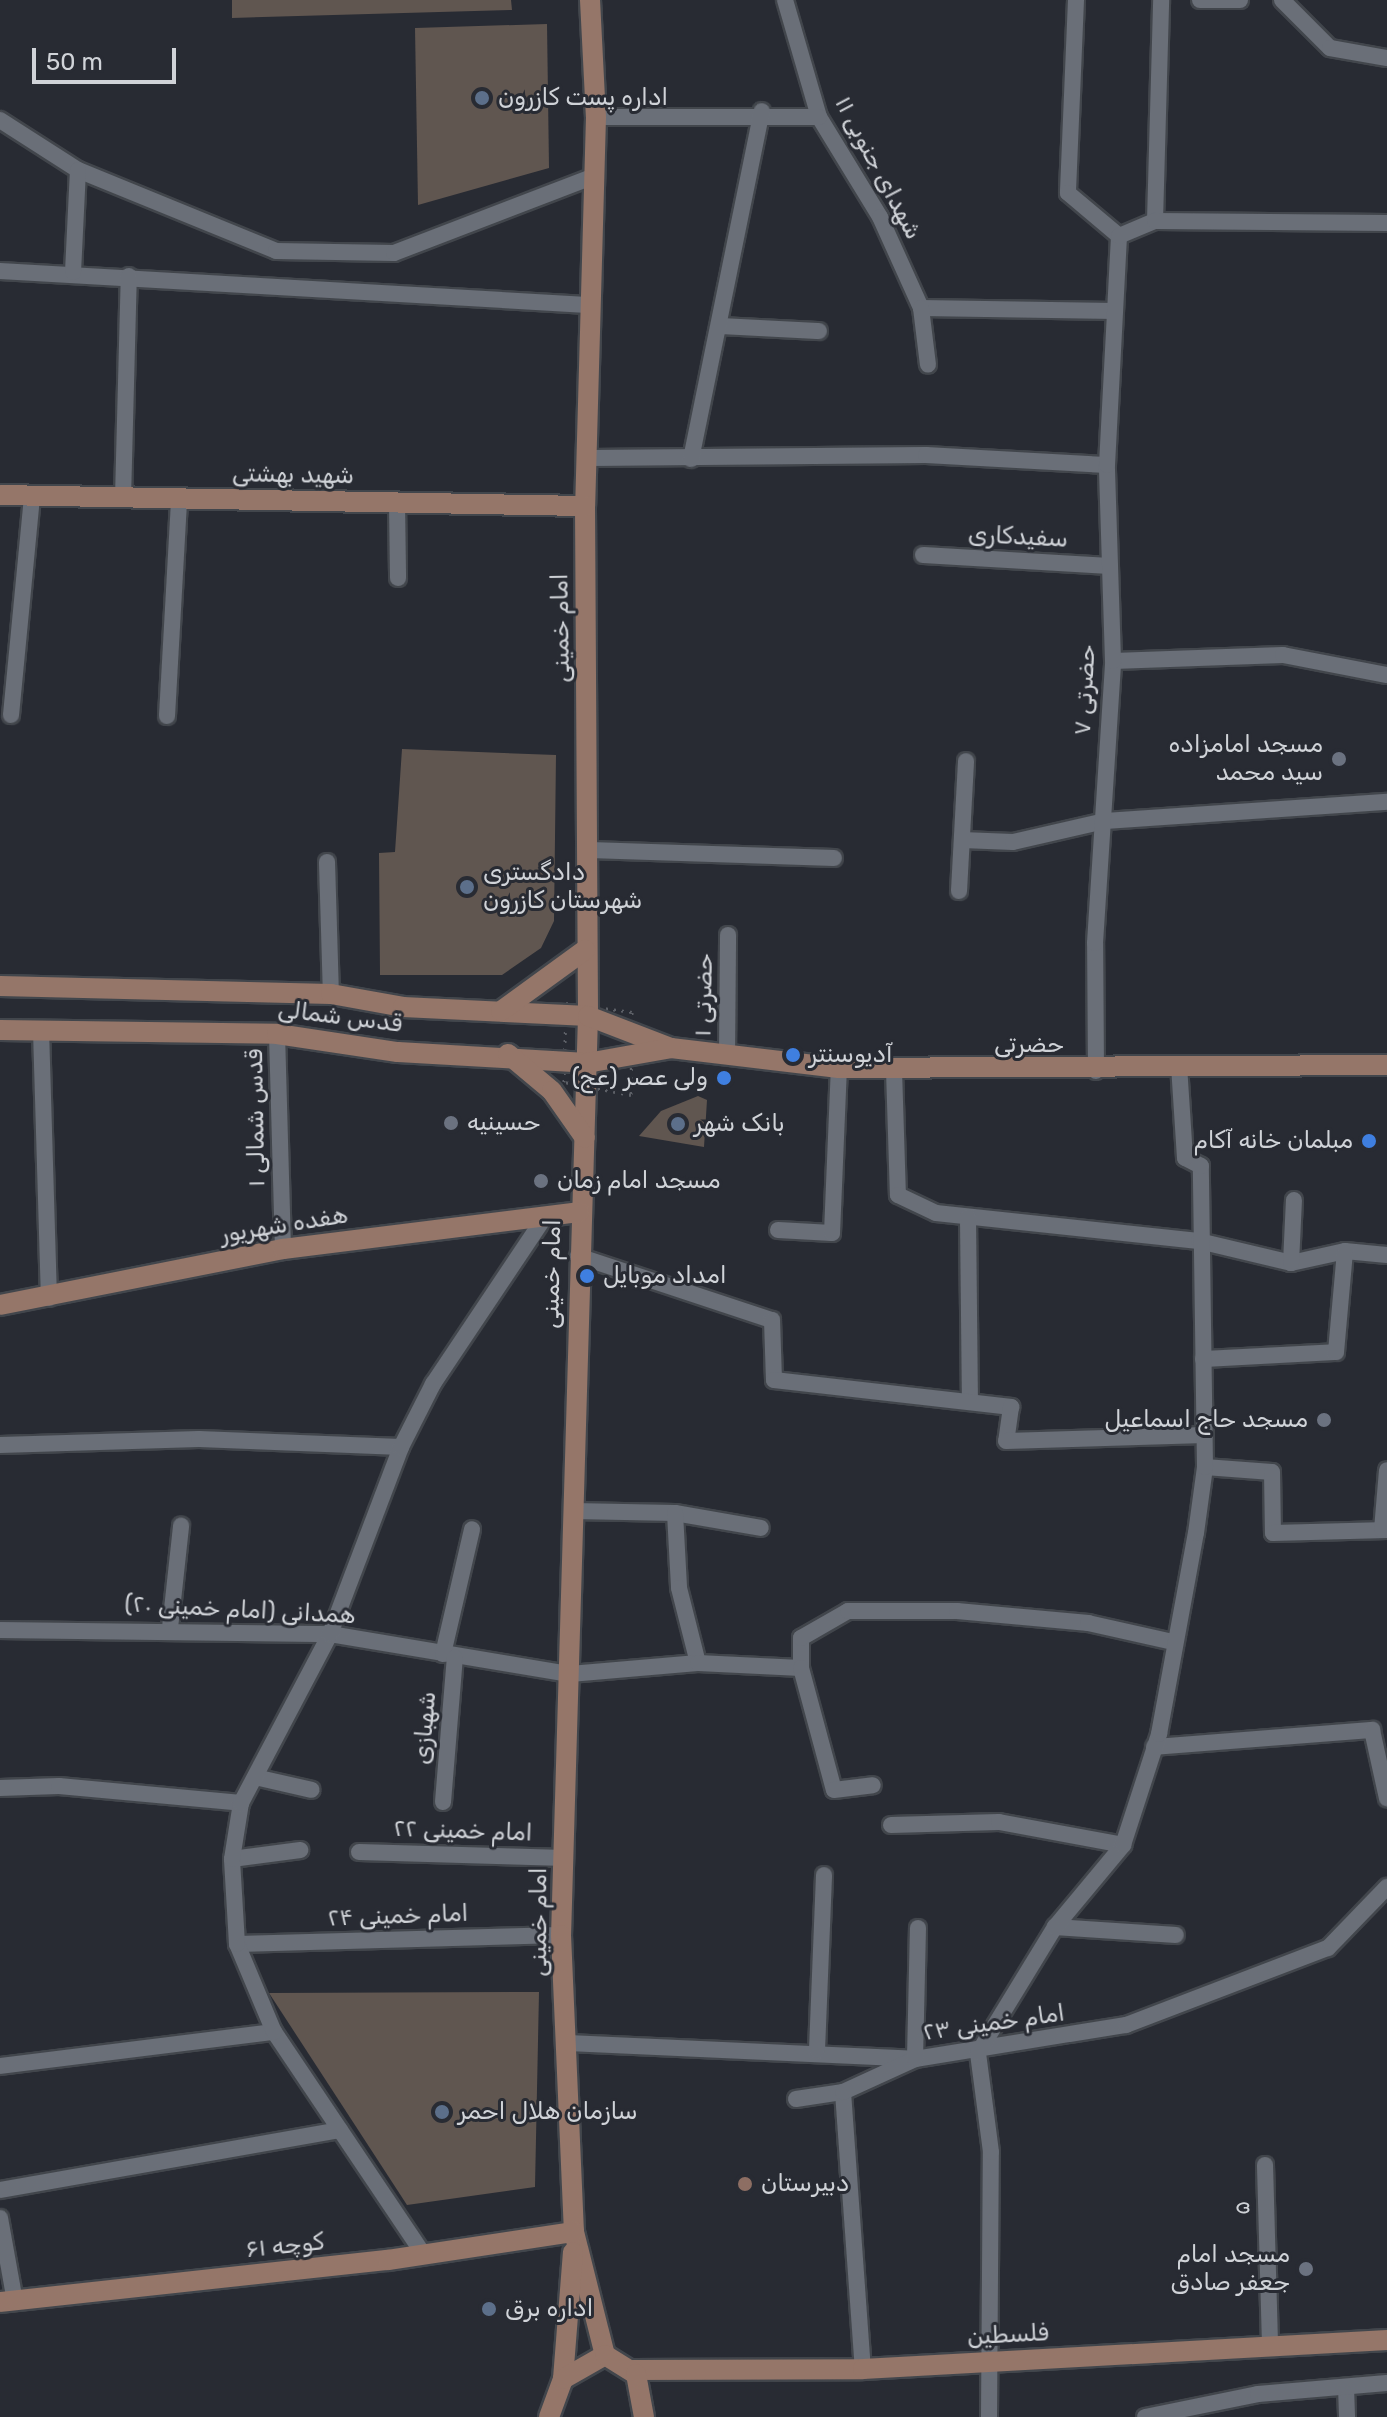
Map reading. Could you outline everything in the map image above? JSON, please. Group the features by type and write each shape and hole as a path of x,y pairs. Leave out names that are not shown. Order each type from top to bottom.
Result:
{"main road":[{"name":"امام خمینی","path":"590,0 596,117 587,305 590,458 585,506 590,850 585,950 588,1016 585,1138 579,1212 570,1674 561,1935 574,2232 605,2355"},
{"name":"شهید بهشتی","path":"0,495 585,506"},
{"path":"501,1011 585,950"},
{"name":"قدس شمالی","path":"0,986 331,994 403,1007 588,1016 671,1048"},
{"name":"قدس شمالی","path":"0,1030 277,1034 398,1052 508,1054 587,1063 671,1048"},
{"name":"حضرتی","path":"671,1048 839,1068 894,1070 1096,1071 1179,1065 1387,1065"},
{"path":"508,1054 552,1091 585,1138"},
{"name":"هفده شهریور","path":"0,1305 49,1298 283,1249 579,1212"},
{"path":"549,2417 563,2379 574,2232"},
{"name":"کوچه ۶۱","path":"8,2302 424,2255 574,2232"},
{"name":"فلسطین","path":"632,2370 863,2369 1387,2340"},
{"path":"563,2379 605,2355 632,2370 647,2414"}],"street":[{"name":"۱۱ شهدای جنوبی","path":"785,0 819,117 880,217 921,308 928,365"},
{"path":"1076,0 1068,193 1119,236 1155,221 1387,223"},
{"path":"1155,221 1161,0"},
{"path":"1200,0 1240,0"},
{"path":"1282,0 1330,48 1387,58"},
{"path":"691,459 762,111"},
{"path":"596,117 762,111 819,117"},
{"path":"0,120 78,170 276,251 394,253 592,177"},
{"path":"73,272 78,170"},
{"name":"حضرتی ۷","path":"1096,1071 1113,661 1107,465 1119,236"},
{"path":"0,271 73,272 587,305"},
{"path":"123,498 129,276"},
{"path":"921,308 1115,311"},
{"path":"719,326 819,331"},
{"path":"590,458 926,455 1107,465"},
{"path":"11,715 32,497"},
{"path":"167,716 179,499"},
{"path":"397,503 398,578"},
{"name":"سفیدکاری","path":"923,555 1110,566"},
{"path":"1113,661 1283,655 1387,675"},
{"path":"959,891 966,761"},
{"path":"962,840 1013,842 1105,821 1387,802"},
{"path":"590,850 834,858"},
{"path":"327,862 331,994"},
{"name":"حضرتی ۱","path":"727,1056 728,935"},
{"path":"41,1030 49,1298"},
{"name":"قدس شمالی ۱","path":"277,1034 283,1249"},
{"path":"989,2417 987,2362 991,2152 978,2053 1055,1927 1123,1845 1154,1747 1205,1467 1199,1241 1201,1166 1185,1158 1179,1065"},
{"path":"778,1230 832,1233 839,1068"},
{"path":"894,1070 898,1195 936,1213 1199,1241 1291,1263 1345,1251 1387,1255"},
{"path":"1291,1263 1294,1200"},
{"path":"424,2255 274,2032 237,1944 232,1859 241,1803 330,1634 401,1447 440,1372 545,1217"},
{"path":"968,1217 970,1400"},
{"path":"1203,1359 1336,1352 1345,1251"},
{"path":"578,1256 772,1320 774,1380 1011,1407 1006,1441 1205,1435"},
{"path":"0,1445 199,1439 401,1447"},
{"path":"1205,1467 1272,1472 1273,1533 1384,1530 1387,1470"},
{"path":"573,1511 675,1513 761,1528"},
{"path":"675,1513 679,1588 698,1663"},
{"path":"170,1628 181,1526"},
{"name":"شهبازی","path":"443,1802 449,1656 472,1529"},
{"path":"873,1785 834,1790 801,1668 801,1638 848,1611 957,1611 1088,1623 1173,1642"},
{"name":"همدانی (امام خمینی ۲۰)","path":"0,1630 170,1628 330,1634 570,1674 698,1663 801,1668"},
{"path":"1154,1747 1372,1730 1387,1798"},
{"path":"255,1777 312,1790"},
{"path":"0,1788 59,1786 241,1803"},
{"path":"891,1825 999,1822 1123,1845"},
{"path":"232,1859 300,1850"},
{"name":"امام خمینی ۲۲","path":"359,1852 565,1858"},
{"path":"817,2050 824,1875"},
{"name":"امام خمینی ۲۳","path":"568,2043 817,2050 915,2059 978,2053 1126,2025 1238,1986 1328,1948 1387,1887"},
{"path":"1055,1927 1176,1935"},
{"path":"796,2099 843,2092 915,2059 918,1928"},
{"name":"امام خمینی ۲۴","path":"237,1944 561,1935"},
{"path":"0,2066 274,2032"},
{"path":"843,2092 863,2369"},
{"path":"0,2190 340,2130"},
{"name":"۵","path":"1265,2165 1270,2346"},
{"path":"0,2218 8,2302"},
{"path":"1145,2417 1222,2409 1346,2387 1387,2383"},
{"path":"1346,2387 1347,2417"}],"building":[{"path":"232,0 511,0 512,10 232,18"},
{"name":"اداره پست کازرون","path":"547,24 549,168 418,205 415,28"},
{"name":"دادگستری شهرستان کازرون","path":"402,749 556,755 554,921 541,948 502,975 380,975 379,853 395,852"},
{"name":"بانک شهر","path":"698,1096 707,1100 704,1147 639,1136 661,1111"},
{"name":"سازمان هلال احمر","path":"539,1992 535,2187 407,2205 269,1993"}],"place":[{"name":"اداره پست کازرون","path":"482,98"},
{"name":"مسجد امامزاده سید محمد","path":"1339,759"},
{"name":"دادگستری شهرستان کازرون","path":"467,887"},
{"name":"آدیوسنتر","path":"793,1055"},
{"name":"ولی عصر (عج)","path":"724,1078"},
{"name":"حسینیه","path":"451,1123"},
{"name":"بانک شهر","path":"678,1124"},
{"name":"مبلمان خانه آکام","path":"1369,1141"},
{"name":"مسجد امام زمان","path":"541,1181"},
{"name":"امداد موبایل","path":"587,1276"},
{"name":"مسجد حاج اسماعیل","path":"1324,1420"},
{"name":"سازمان هلال احمر","path":"442,2112"},
{"name":"دبیرستان","path":"745,2184"},
{"name":"مسجد امام جعفر صادق","path":"1306,2269"},
{"name":"اداره برق","path":"489,2309"}]}
